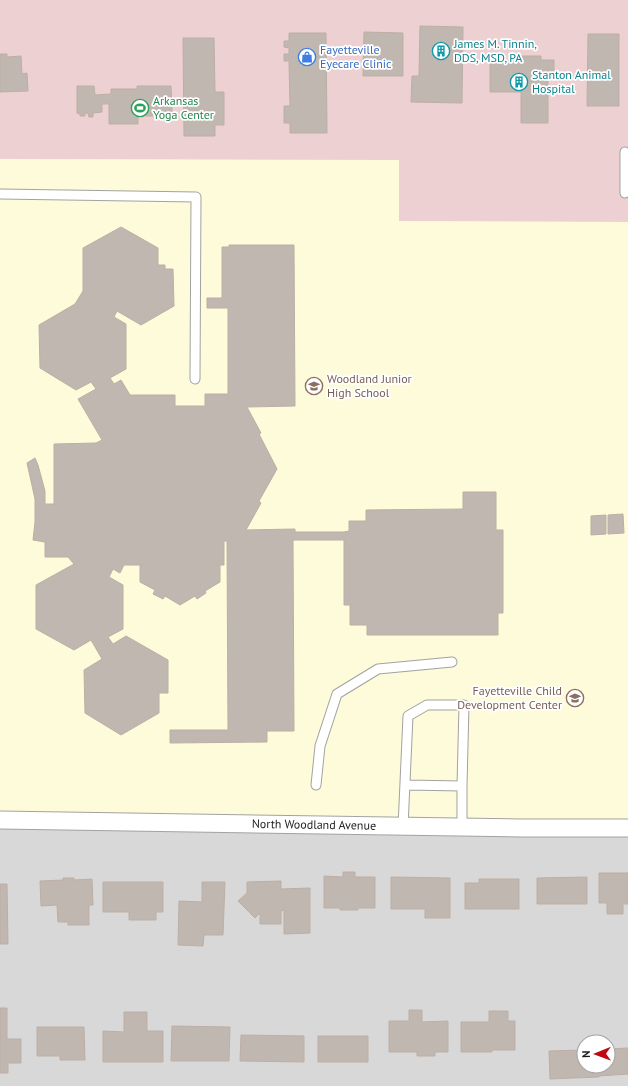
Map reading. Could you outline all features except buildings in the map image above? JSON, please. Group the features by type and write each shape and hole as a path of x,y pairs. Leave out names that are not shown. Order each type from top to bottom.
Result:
{"street":[{"name":"North Woodland Avenue","path":"0,820 462,828 628,828"}],"lane":[{"path":"624,193 625,152"},
{"path":"0,194 196,197 195,379"},
{"path":"316,785 320,746 337,694 378,669 452,662"},
{"path":"403,826 408,716 427,705 464,705 462,828"},
{"path":"406,785 462,786"}],"shaded area":[{"path":"0,0 628,0 628,222 399,221 399,160 0,159"},
{"name":"Woodland Junior High School","path":"0,159 399,160 399,221 628,222 628,828 0,820"},
{"path":"0,820 628,828 628,1086 0,1086"}],"place":[{"name":"James M. Tinnin, DDS, MSD, PA","path":"441,51"},
{"name":"Fayetteville Eyecare Clinic","path":"307,57"},
{"name":"Stanton Animal Hospital","path":"519,82"},
{"name":"Arkansas Yoga Center","path":"140,108"},
{"name":"Woodland Junior High School","path":"314,386"},
{"name":"Fayetteville Child Development Center","path":"575,698"}]}
